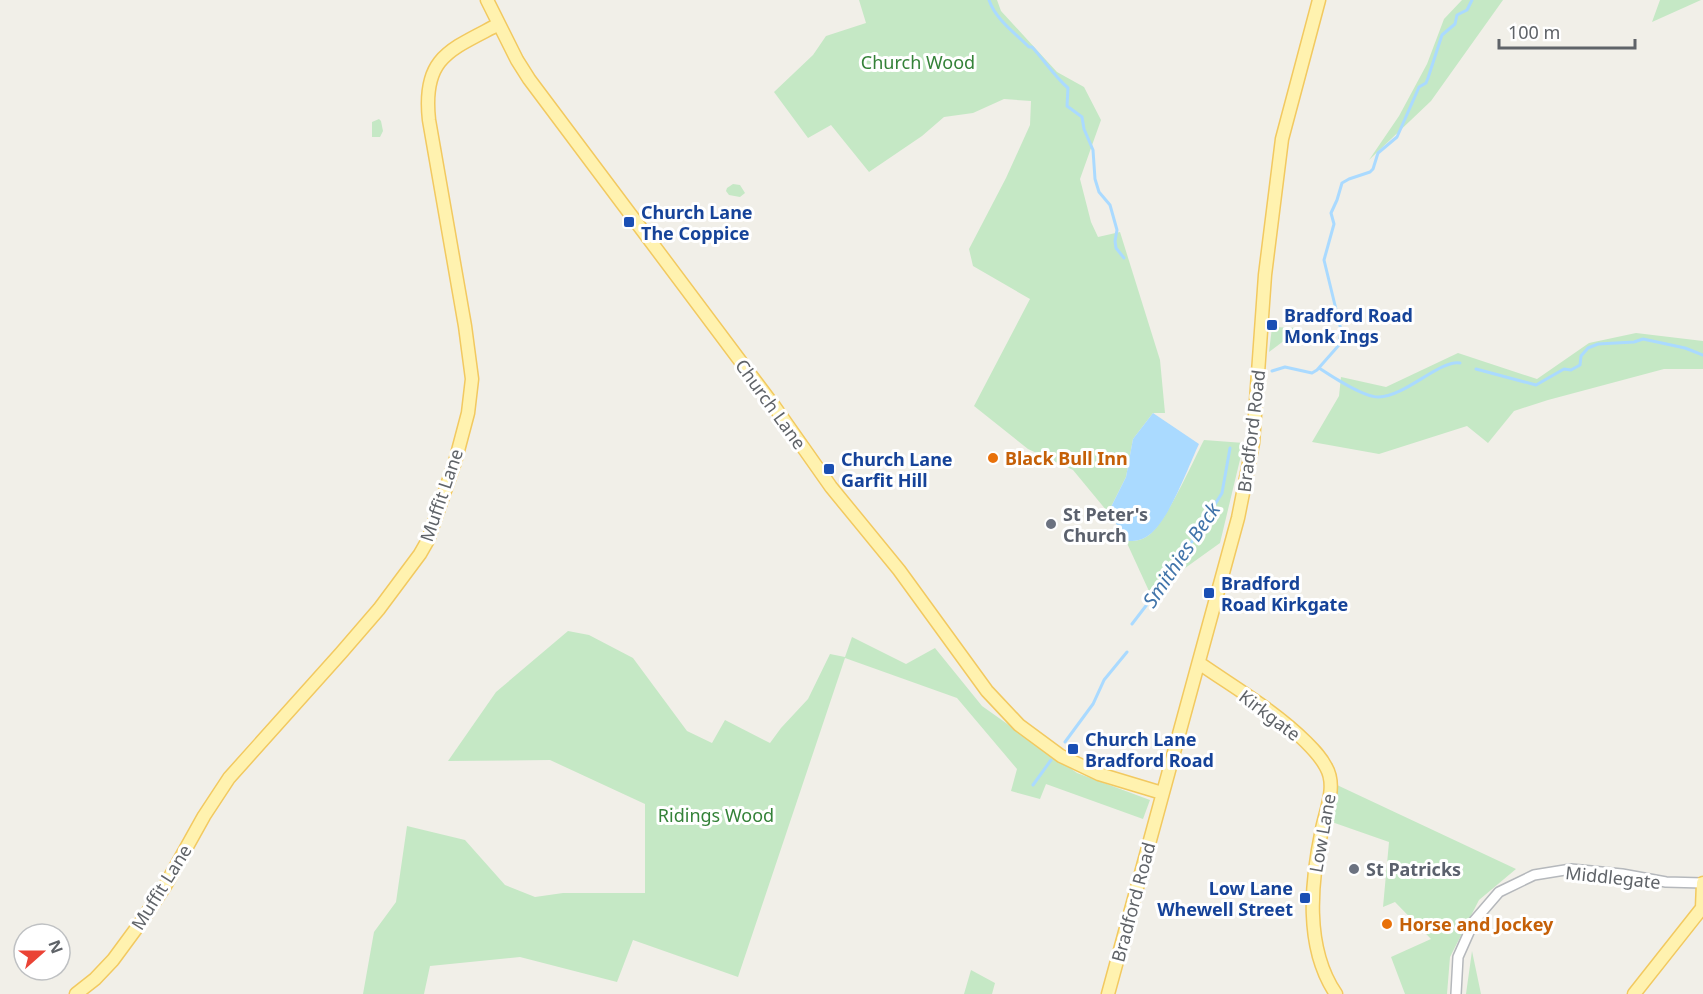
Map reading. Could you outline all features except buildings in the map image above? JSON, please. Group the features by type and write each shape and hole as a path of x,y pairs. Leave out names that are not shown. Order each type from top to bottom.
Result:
{"main road":[{"name":"Church Lane","path":"487,0 517,60 543,97 725,340 831,487 899,570 987,691 1019,725 1060,756 1099,774 1162,793"},
{"name":"Bradford Road","path":"1108,994 1237,524 1253,443 1265,275 1282,139 1319,0"},
{"name":"Muffit Lane","path":"76,994 95,979 113,960 141,922 229,778 379,609 428,540 455,462 468,413 472,379 429,120 427,94 430,79 442,58 477,35 499,24"},
{"name":"Kirkgate","path":"1199,663 1292,728 1319,756 1330,776"},
{"name":"Low Lane","path":"1330,776 1331,790 1321,834 1312,906 1314,929 1324,970 1336,994"},
{"path":"1634,994 1702,908 1703,883"}],"street":[{"name":"Middlegate","path":"1456,994 1458,957 1474,921 1499,892 1534,875 1571,869 1622,874 1666,882 1703,883"}],"green space":[{"name":"Church Wood","path":"859,0 997,0 1001,11 1057,72 1084,87 1101,120 1080,179 1091,222 1098,237 1120,232 1160,360 1165,413 1153,413 1133,439 1126,477 1109,511 1116,522 1073,470 1028,449 974,406 1030,299 973,266 969,249 1006,178 1030,125 1031,101 1004,99 973,113 944,117 922,136 869,172 831,125 808,138 774,92 813,55 826,36 866,23"},
{"path":"1462,0 1503,0 1431,101 1369,160 1399,116 1427,64 1444,19"},
{"path":"1660,0 1701,0 1652,22"},
{"path":"379,119 383,131 380,137 372,137 372,122"},
{"path":"733,184 740,185 745,193 740,197 729,195 727,188"},
{"path":"1272,327 1301,328 1269,352"},
{"path":"1636,333 1703,341 1703,369 1664,369 1514,411 1488,443 1467,426 1379,454 1312,442 1339,396 1341,377 1386,387 1458,353 1537,379 1589,343"},
{"path":"1204,440 1244,443 1220,543 1181,571 1154,602 1126,541 1143,538 1156,528 1171,505"},
{"name":"Ridings Wood","path":"568,631 589,635 633,658 687,731 712,743 725,720 770,743 808,699 830,654 845,657 852,637 906,664 935,648 982,706 1077,773 1150,800 1143,819 1046,784 1040,799 1011,791 1017,769 957,698 845,658 738,977 633,940 617,982 520,957 430,966 424,994 363,994 374,932 396,902 407,826 465,840 505,885 535,897 563,893 645,893 645,804 550,760 448,761 496,692"},
{"path":"1337,785 1516,869 1479,900 1450,957 1447,994 1405,994 1391,957 1431,939 1395,902 1383,907 1389,842 1329,821"},
{"path":"1472,951 1481,994 1466,994"},
{"path":"971,970 995,983 992,994 964,994"}],"water":[{"path":"1153,413 1199,444 1164,518 1149,535 1135,541 1126,541 1109,511 1126,477 1133,439"}],"waterway":[{"path":"989,0 1001,20 1029,47 1032,47 1068,88 1067,106 1082,117 1084,129 1093,150 1095,179 1099,192 1110,205 1117,230 1116,248 1124,258"},
{"path":"1272,371 1285,367 1312,373 1339,345 1341,330 1324,260 1334,224 1331,213 1342,183 1370,172 1378,153 1397,137 1419,87 1426,83 1442,35 1455,24 1457,15 1467,10 1472,0"},
{"path":"1476,369 1536,385 1564,369 1571,370 1580,365 1581,356 1588,348 1598,344 1634,342 1643,339 1685,348 1703,355"},
{"path":"1319,368 1356,390 1378,397 1399,392 1443,367 1452,363 1460,363"},
{"name":"Smithies Beck","path":"1132,624 1178,564 1222,493 1230,448"},
{"name":"Smithies Beck","path":"1065,742 1093,704 1104,680 1127,652"},
{"name":"Smithies Beck","path":"1033,785 1051,760"}],"place":[{"name":"Church Lane The Coppice","path":"629,222"},
{"name":"Bradford Road Monk Ings","path":"1272,325"},
{"name":"Black Bull Inn","path":"993,458"},
{"name":"Church Lane Garfit Hill","path":"829,469"},
{"name":"St Peter's Church","path":"1051,524"},
{"name":"Bradford Road Kirkgate","path":"1209,593"},
{"name":"Church Lane Bradford Road","path":"1073,749"},
{"name":"St Patricks","path":"1354,869"},
{"name":"Low Lane Whewell Street","path":"1305,898"},
{"name":"Horse and Jockey","path":"1387,924"}]}
